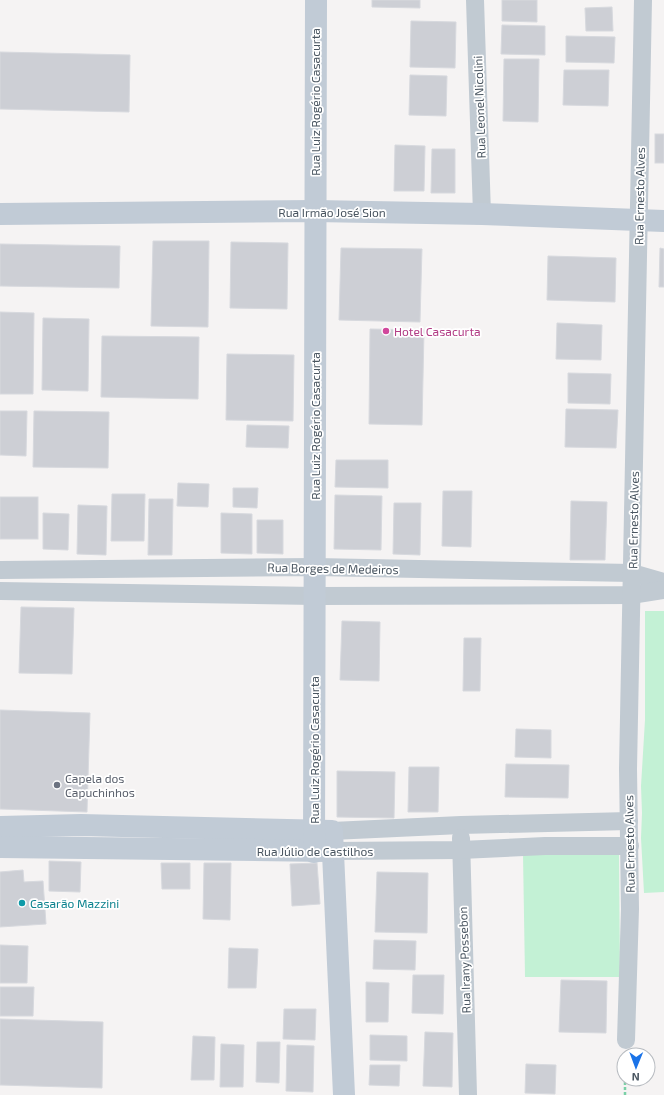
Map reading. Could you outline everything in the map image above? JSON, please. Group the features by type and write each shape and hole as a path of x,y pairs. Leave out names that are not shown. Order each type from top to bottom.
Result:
{"street":[{"name":"Rua Luiz Rogério Casacurta","path":"316,0 314,596 323,841 344,1095"},
{"name":"Rua Leonel Nicolini","path":"475,0 482,214"},
{"name":"Rua Ernesto Alves","path":"626,1040 630,909 628,769 643,0"},
{"name":"Rua Irmão José Sion","path":"0,214 315,211 482,214 664,221"},
{"name":"Rua Borges de Medeiros","path":"0,570 314,567 632,573 664,582"},
{"path":"425,570 427,596"},
{"path":"0,591 314,596 427,596 631,595 664,590"},
{"name":"Rua Júlio de Castilhos","path":"0,847 323,841 461,825 629,821"},
{"name":"Rua Júlio de Castilhos","path":"0,827 81,825 461,850 545,846 630,846"},
{"name":"Rua Irany Possebon","path":"461,825 468,1095"}],"green space":[{"path":"645,611 664,611 664,892 644,893 641,838 641,786 645,720"},
{"path":"523,854 619,854 620,977 525,977"}],"building":[{"path":"372,0 420,0 420,8 372,7"},
{"path":"502,0 537,0 537,22 502,21"},
{"path":"612,7 613,31 586,31 585,8"},
{"path":"411,21 456,22 455,68 410,67"},
{"path":"502,25 545,26 545,55 501,54"},
{"path":"566,36 615,37 614,63 566,62"},
{"path":"0,52 130,55 129,112 0,109"},
{"path":"504,59 539,59 538,122 503,121"},
{"path":"564,70 609,70 608,106 563,105"},
{"path":"410,75 447,76 446,116 409,115"},
{"path":"655,134 664,134 664,163 655,163"},
{"path":"395,145 425,146 424,191 394,191"},
{"path":"432,149 455,149 455,193 431,193"},
{"path":"153,241 209,241 208,327 151,326"},
{"path":"231,242 288,243 287,309 230,308"},
{"path":"0,244 120,246 119,288 0,286"},
{"path":"341,248 422,249 420,322 339,320"},
{"path":"660,248 664,249 664,287 659,287"},
{"path":"548,256 616,258 615,302 547,300"},
{"path":"0,312 34,313 33,394 0,394"},
{"path":"43,318 89,319 88,391 42,390"},
{"path":"557,323 602,325 601,360 556,359"},
{"path":"370,329 424,330 422,425 369,424"},
{"path":"102,336 199,337 198,399 101,397"},
{"path":"227,354 294,355 293,421 226,420"},
{"path":"568,373 611,374 610,404 568,403"},
{"path":"566,409 618,410 616,448 565,447"},
{"path":"0,411 27,411 26,456 0,455"},
{"path":"34,411 109,412 108,468 33,467"},
{"path":"247,425 289,426 288,448 246,447"},
{"path":"336,460 388,460 388,488 335,487"},
{"path":"178,483 209,484 208,507 177,506"},
{"path":"233,488 258,488 257,508 233,507"},
{"path":"443,491 472,491 471,547 442,546"},
{"path":"112,494 145,494 144,541 111,541"},
{"path":"335,495 382,496 381,550 334,549"},
{"path":"0,497 38,497 38,539 0,539"},
{"path":"149,499 173,499 172,555 148,555"},
{"path":"571,501 607,502 605,560 570,560"},
{"path":"394,503 421,503 420,555 393,554"},
{"path":"78,505 107,506 106,555 77,554"},
{"path":"43,513 69,514 68,550 43,549"},
{"path":"221,513 252,514 252,554 221,553"},
{"path":"257,520 283,520 283,554 257,553"},
{"path":"21,607 74,608 72,674 19,673"},
{"path":"342,621 380,622 379,681 340,680"},
{"path":"464,638 481,638 480,691 463,691"},
{"path":"0,710 90,713 87,812 0,809"},
{"path":"516,729 551,730 551,758 515,757"},
{"path":"506,764 569,765 568,798 505,797"},
{"path":"409,767 439,767 438,812 408,812"},
{"path":"337,771 395,772 394,818 337,817"},
{"path":"49,861 81,862 80,892 49,891"},
{"path":"161,863 190,863 190,889 162,889"},
{"path":"204,863 231,863 230,920 203,919"},
{"path":"317,863 320,904 292,906 290,864"},
{"name":"Casarão Mazzini","path":"23,870 24,882 43,881 46,924 0,927 0,872"},
{"path":"377,872 428,873 427,933 375,932"},
{"path":"374,940 416,941 415,970 373,969"},
{"path":"0,945 28,946 27,983 0,983"},
{"path":"229,948 258,949 256,988 228,988"},
{"path":"413,975 444,975 443,1014 412,1013"},
{"path":"561,980 607,981 606,1033 559,1032"},
{"path":"366,982 389,983 388,1022 366,1022"},
{"path":"0,987 34,987 33,1016 0,1016"},
{"path":"284,1009 316,1009 315,1040 283,1039"},
{"path":"0,1019 103,1022 102,1088 0,1085"},
{"path":"425,1032 453,1033 452,1087 423,1086"},
{"path":"370,1035 407,1036 407,1061 370,1060"},
{"path":"193,1036 215,1037 214,1080 191,1080"},
{"path":"257,1042 280,1042 279,1083 256,1082"},
{"path":"221,1044 244,1045 243,1087 220,1087"},
{"path":"287,1045 314,1046 313,1092 286,1091"},
{"path":"526,1064 556,1065 555,1094 525,1093"},
{"path":"370,1065 400,1065 399,1086 369,1085"}],"place":[{"name":"Hotel Casacurta","path":"386,331"},
{"name":"Capela dos Capuchinhos","path":"57,785"},
{"name":"Casarão Mazzini","path":"22,903"}]}
